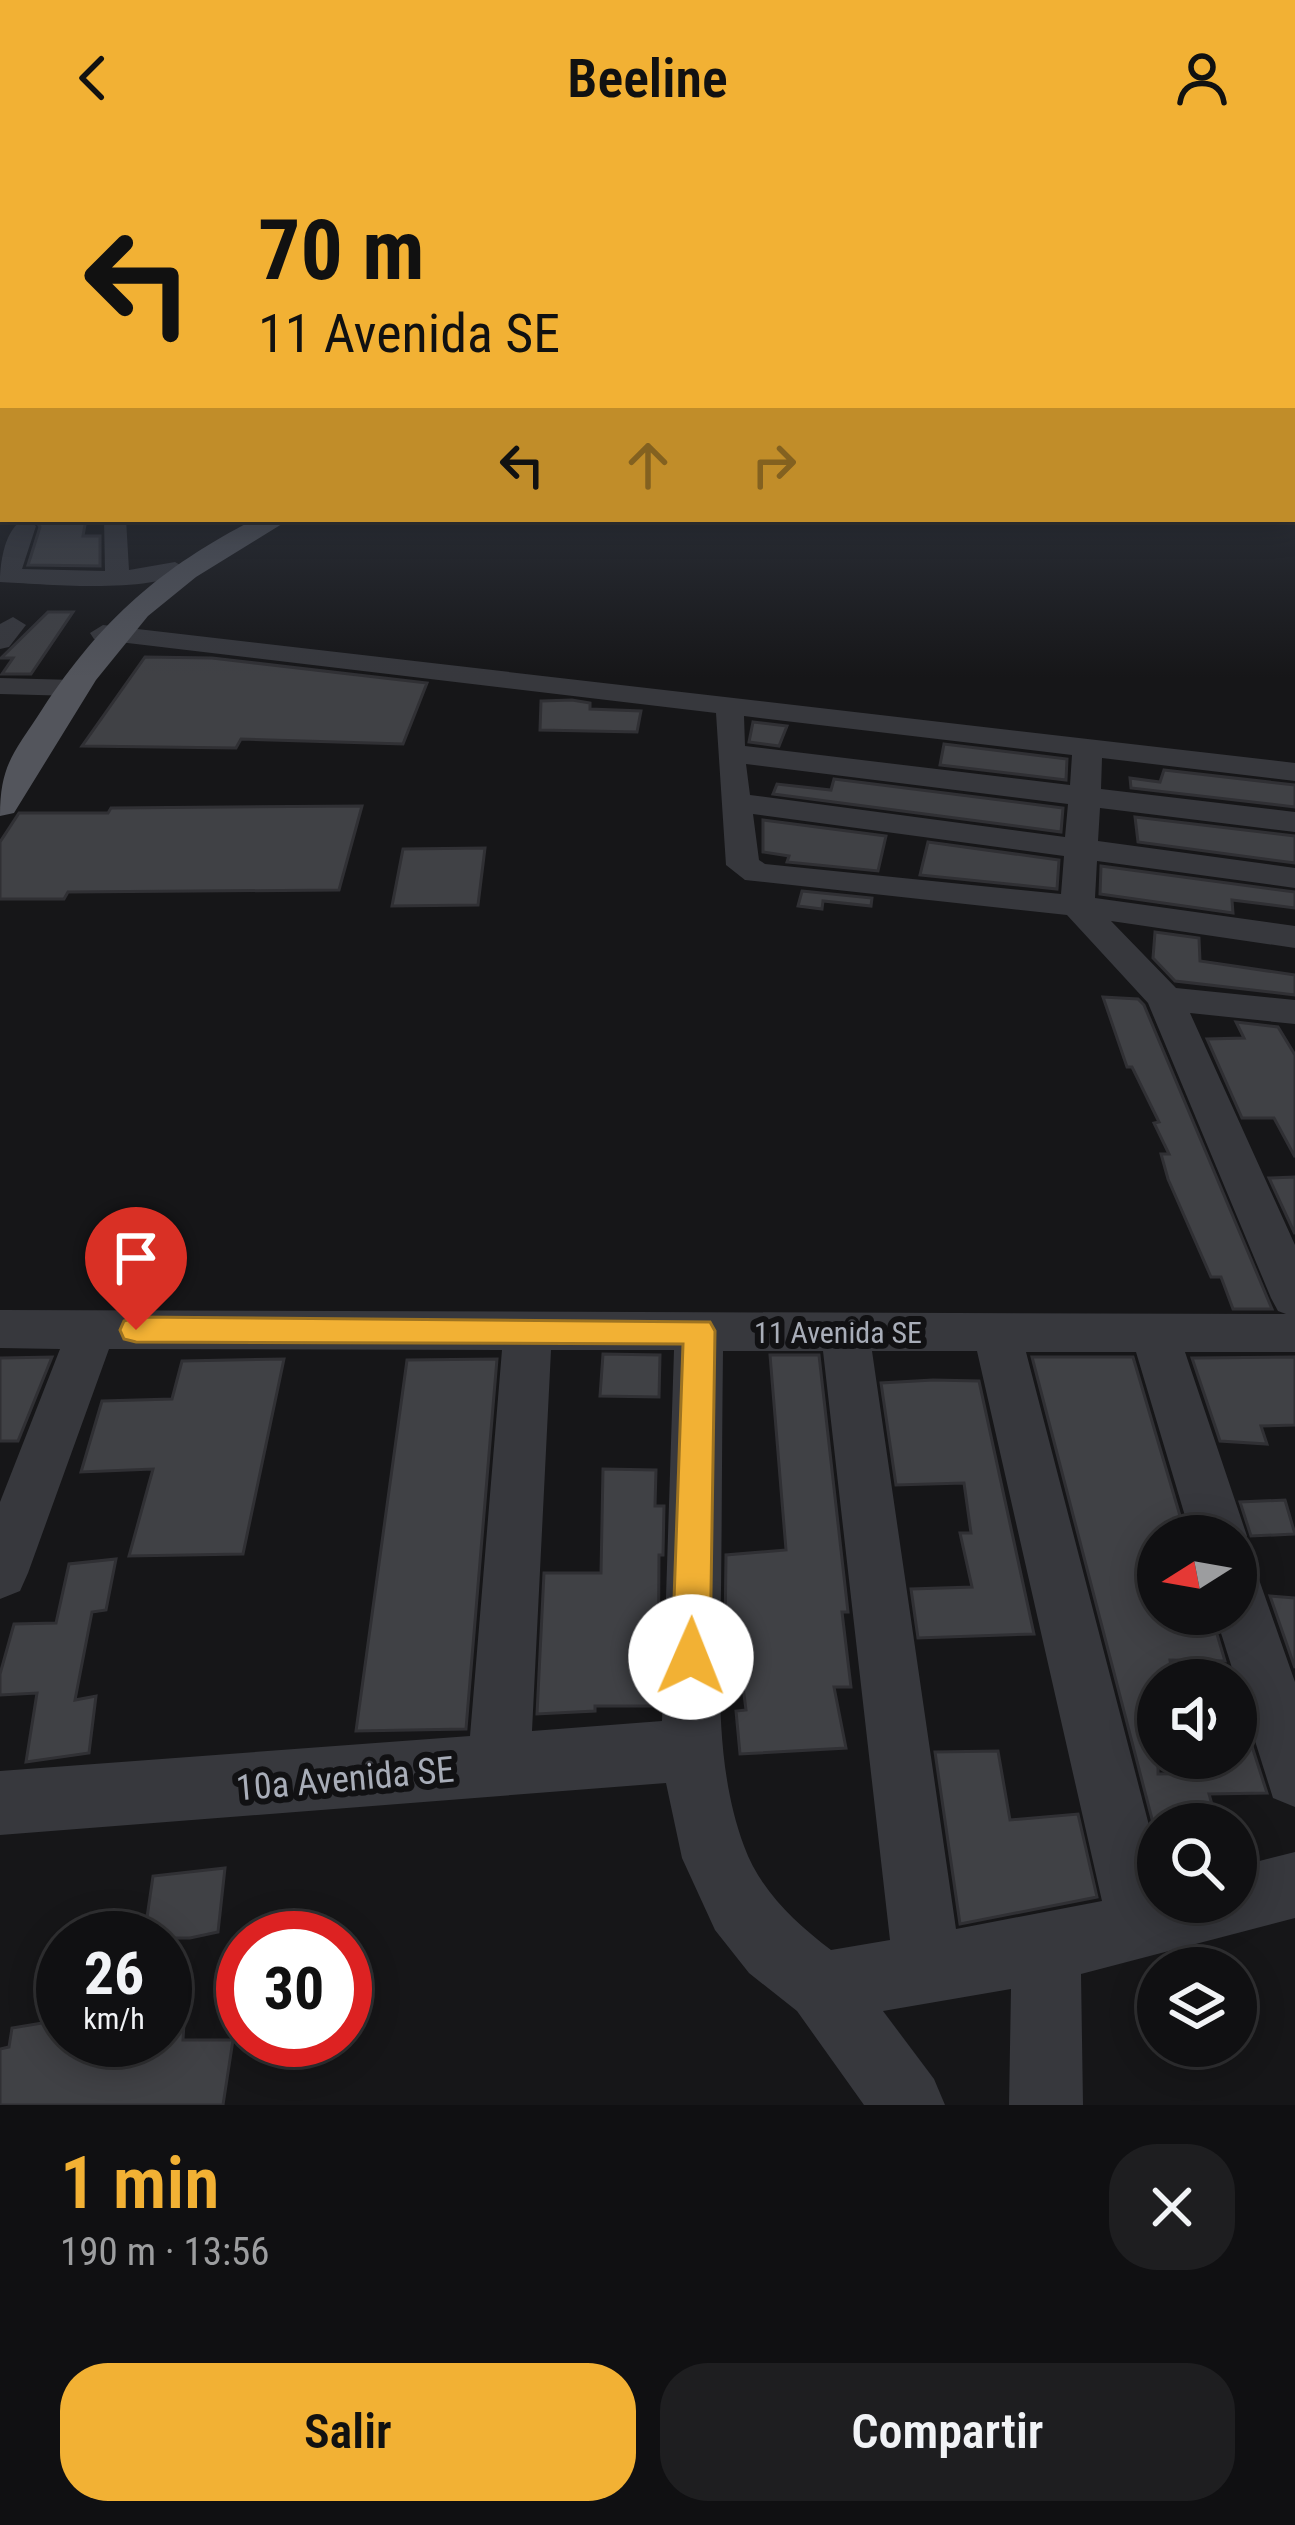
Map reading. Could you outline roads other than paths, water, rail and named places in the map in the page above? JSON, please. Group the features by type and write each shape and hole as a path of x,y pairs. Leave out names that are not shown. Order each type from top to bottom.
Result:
{"main road":[{"path":"0,779 108,633 130,586 175,569 258,522"},
{"path":"108,633 184,571 271,522"},
{"path":"0,805 69,688"}],"street":[{"path":"26,526 4,575 130,586 116,522"},
{"path":"108,633 1295,772"},
{"path":"0,686 69,688"},
{"path":"730,707 730,753 743,865 757,873 1077,906 1295,937"},
{"path":"1088,747 1077,906 1165,999 1295,1298"},
{"path":"730,753 1295,822"},
{"path":"735,802 1295,878"},
{"path":"1165,999 1295,1012"},
{"name":"11 Avenida SE","path":"0,1329 1295,1333"},
{"path":"0,1573 92,1330"},
{"path":"499,1765 528,1330"},
{"path":"699,1331 689,1750 713,1858 744,1916 793,1968 822,1985 908,2105"},
{"path":"997,1332 1141,1925"},
{"path":"1154,1332 1212,1515"},
{"path":"845,1335 928,1971"},
{"path":"1250,1635 1295,1776"},
{"name":"10a Avenida SE","path":"0,1803 689,1750"},
{"path":"1257,1895 1295,1885"},
{"path":"822,1985 1046,1949 1149,1923"},
{"path":"1046,1949 1046,2105"}]}
